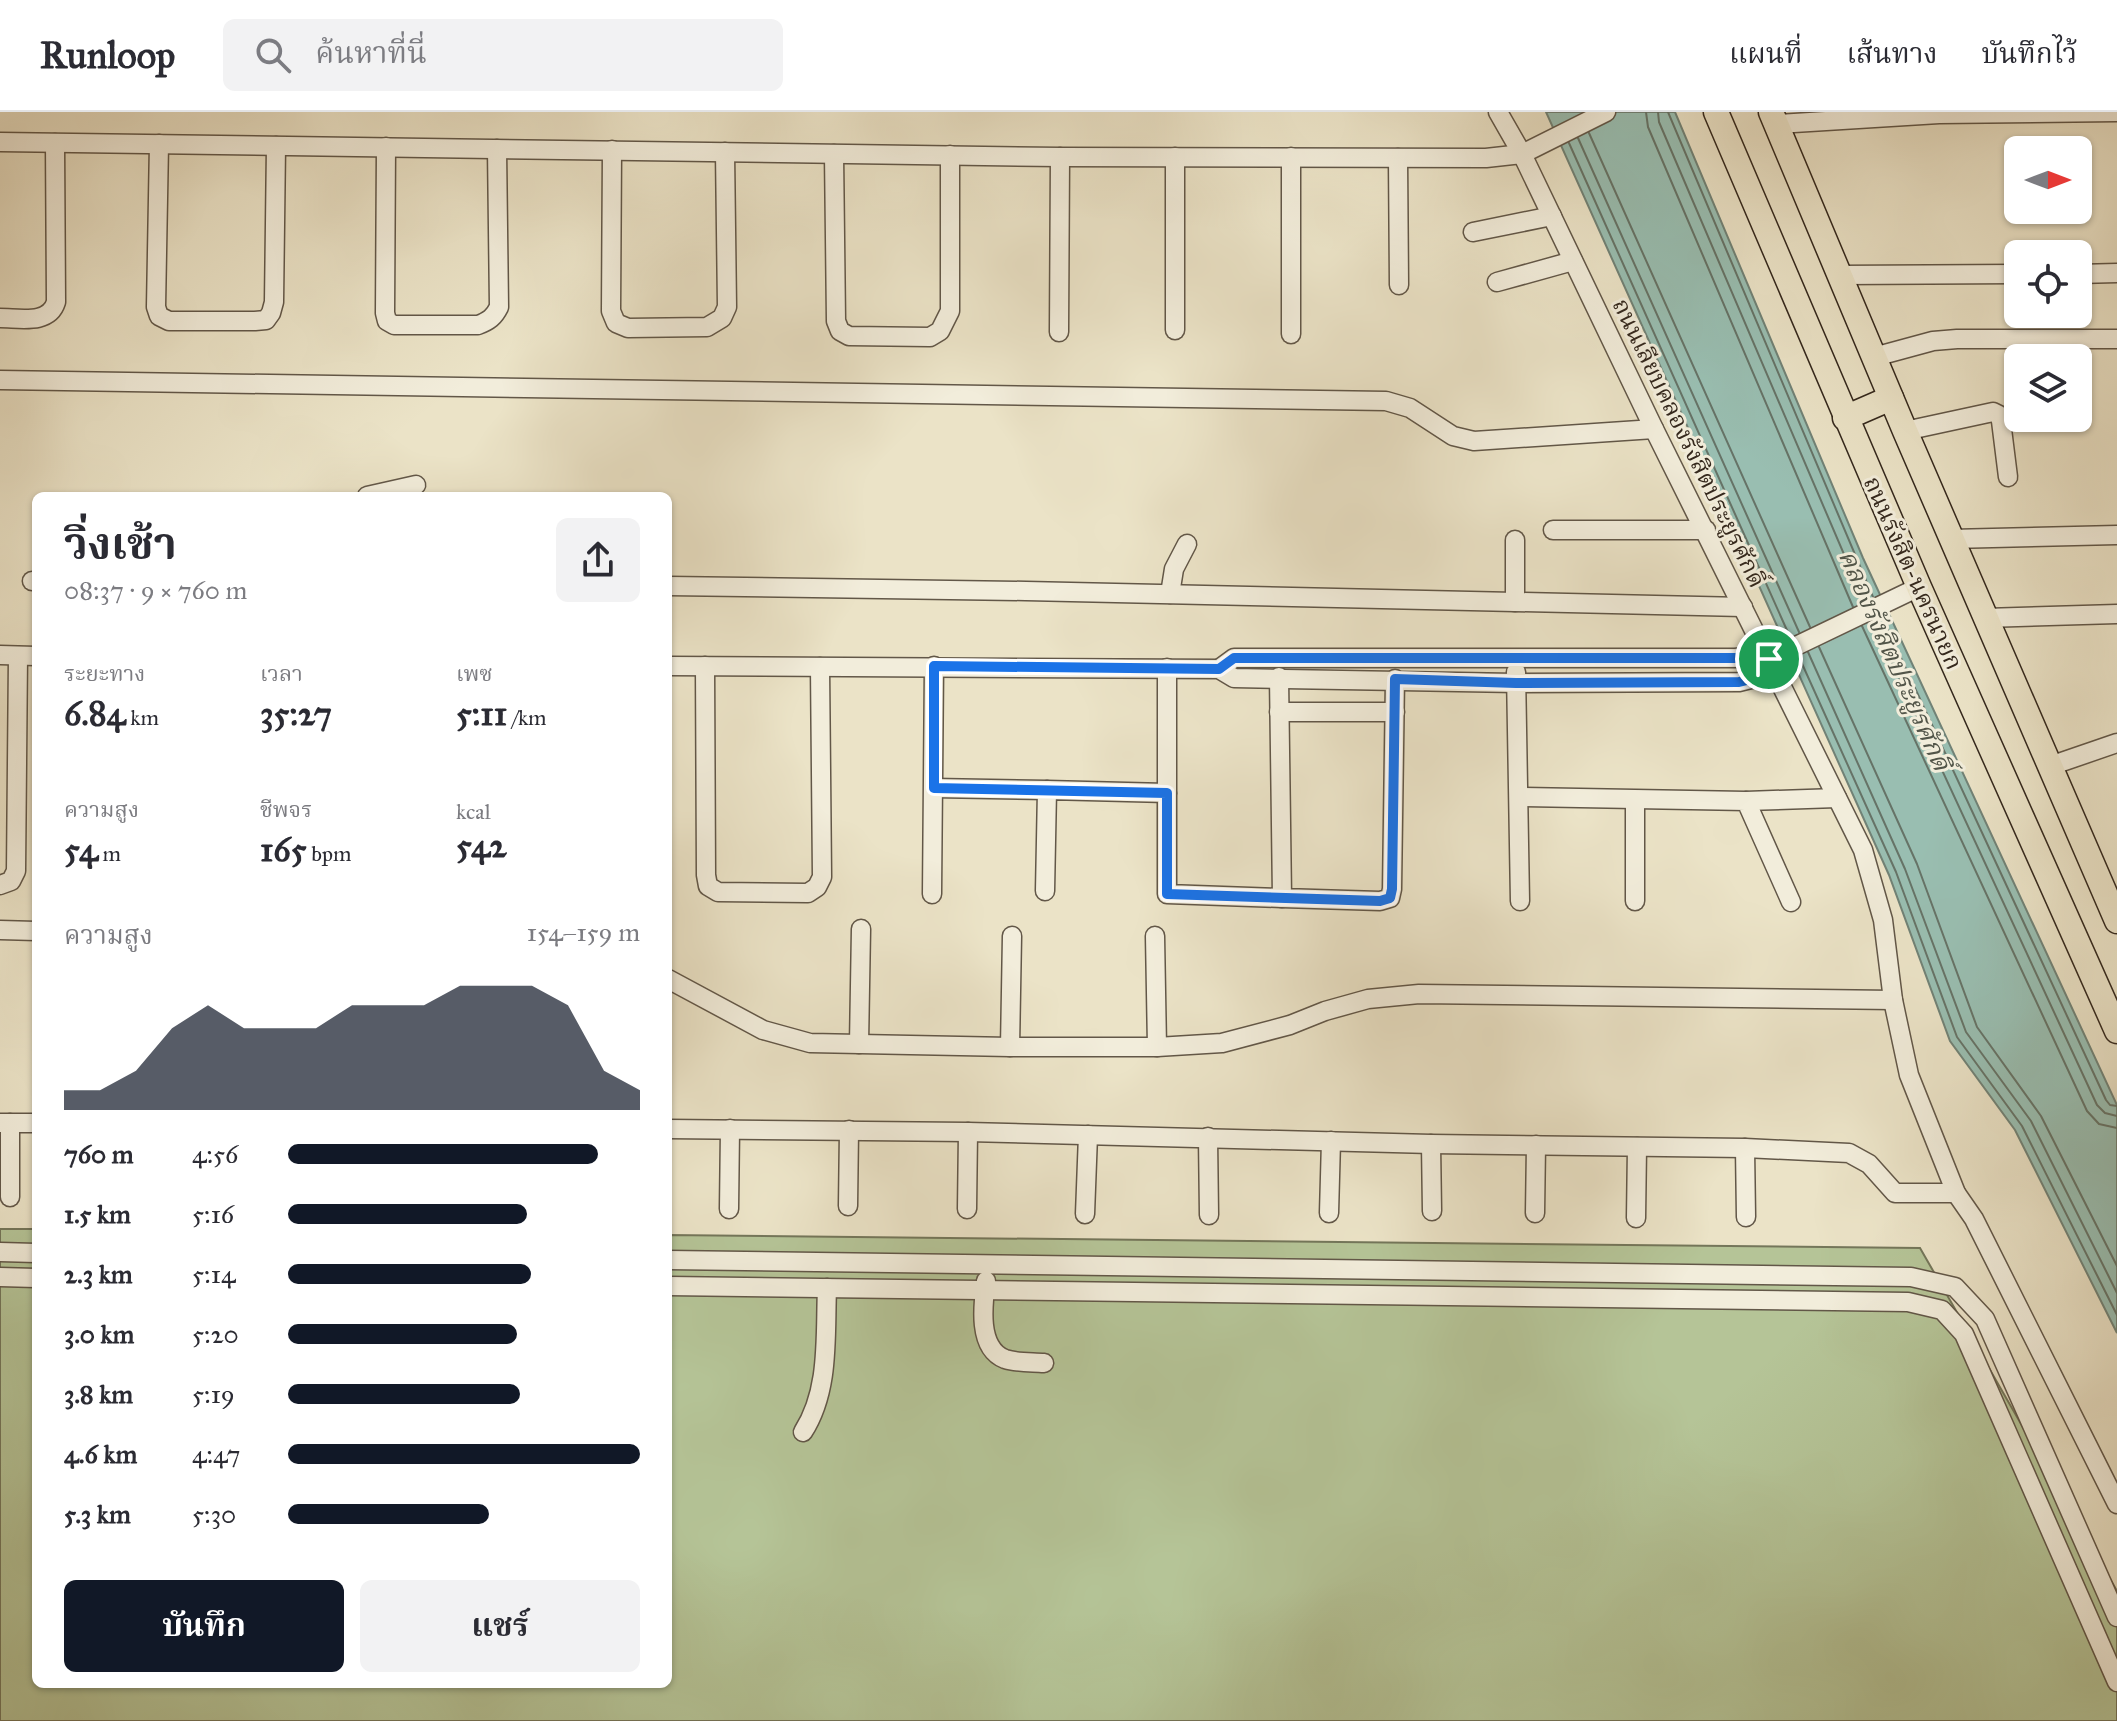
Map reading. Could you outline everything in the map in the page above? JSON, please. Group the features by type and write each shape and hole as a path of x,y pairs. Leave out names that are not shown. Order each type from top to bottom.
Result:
{"main road":[{"name":"ถนนรังสิต-นครนายก","path":"1716,112 1845,418 1913,590 2117,1031"},
{"name":"ถนนรังสิต-นครนายก","path":"1774,118 2050,766 2107,874 2117,921"},
{"path":"1845,418 1891,398"}],"street":[{"name":"ถนนเลียบคลองรังสิตประยูรศักดิ์","path":"1498,112 1522,154 1743,607 1774,660 1863,850 1880,908 1893,1000 1909,1075 1956,1193 1974,1219 2117,1504"},
{"path":"0,142 1060,157 1486,158 1522,154 1606,112"},
{"path":"1774,118 1833,123 1939,114 2117,112"},
{"path":"0,318 46,316 56,302 55,143"},
{"path":"159,144 156,307 159,316 169,321 255,321 266,320 271,313 274,302 276,146"},
{"path":"386,147 385,313 387,321 394,325 478,325 495,315 499,307 497,149"},
{"path":"612,150 611,311 616,323 628,328 707,327 722,318 727,307 725,152"},
{"path":"834,154 836,321 840,331 849,336 930,337 940,331 950,311 950,155"},
{"path":"1059,332 1060,157"},
{"path":"1175,157 1175,330"},
{"path":"1291,157 1291,334"},
{"path":"1398,158 1399,285"},
{"path":"1473,232 1552,216"},
{"path":"1497,282 1573,261"},
{"path":"2092,274 2117,273"},
{"path":"1839,275 2004,274"},
{"path":"1874,357 1933,341 1957,339 2117,339"},
{"path":"0,380 1386,401 1410,408 1453,436 1474,441 1654,429"},
{"path":"1905,431 1993,412 1999,415 2001,421 2008,477"},
{"path":"385,492 416,485"},
{"path":"1553,530 1706,530"},
{"path":"1951,539 2117,535"},
{"path":"1515,540 1515,602"},
{"path":"1170,594 1174,569 1187,544"},
{"path":"672,586 1743,607"},
{"path":"672,666 1167,668 1219,669 1234,678 1516,683 1739,682 1774,660 1913,590"},
{"path":"1985,618 2117,614"},
{"path":"0,885 11,881 16,871 9,692 18,656"},
{"path":"1516,657 1520,901"},
{"path":"1219,669 1234,658 1774,660"},
{"path":"705,666 708,886 718,892 808,893 817,887 822,877 820,667"},
{"path":"932,894 934,666"},
{"path":"1167,668 1167,894 1380,901 1390,898 1395,679"},
{"path":"1279,677 1282,898"},
{"path":"1279,712 1395,712"},
{"path":"2050,766 2117,743"},
{"path":"934,788 1167,793"},
{"path":"1045,891 1047,790"},
{"path":"1520,797 1746,801 1837,798"},
{"path":"1635,800 1635,901"},
{"path":"1746,801 1791,902"},
{"path":"859,1044 861,929"},
{"path":"0,930 32,931"},
{"path":"1010,1047 1012,936"},
{"path":"1155,936 1157,1047"},
{"path":"672,981 763,1030 810,1043 1010,1047 1157,1047 1222,1043 1368,999 1419,994 1893,1000"},
{"path":"10,1197 5,1123 32,1123"},
{"path":"672,1129 968,1132 1431,1144 1745,1148 1849,1153 1869,1164 1895,1193 1956,1193"},
{"path":"729,1209 730,1129"},
{"path":"848,1206 849,1130"},
{"path":"967,1209 968,1132"},
{"path":"1085,1214 1088,1135"},
{"path":"1208,1137 1209,1215"},
{"path":"1329,1213 1331,1141"},
{"path":"1431,1144 1432,1211"},
{"path":"1535,1213 1536,1145"},
{"path":"1636,1218 1637,1147"},
{"path":"1745,1148 1746,1217"},
{"path":"0,1252 32,1253"},
{"path":"672,1260 1911,1277 1955,1287 1985,1319 2117,1617"},
{"path":"988,1264 985,1334 992,1348 1003,1358 1044,1363"},
{"path":"1348,1268 1348,1294"},
{"path":"1699,1300 1700,1275"},
{"path":"0,1277 32,1278"},
{"path":"672,1286 1908,1302 1942,1310 1964,1334 2117,1682"},
{"path":"803,1432 814,1415 820,1393 827,1288"}],"green space":[{"path":"0,1229 32,1229 32,1688 672,1688 672,1235 1920,1248 2117,1591 2117,1721 0,1721"}],"water":[{"name":"คลองรังสิตประยูรศักดิ์","path":"1546,112 1675,112 1863,558 2117,1105 2117,1333 2015,1130 1950,1041 1889,875"}],"route":[{"path":"1767,655 1769,659 1775,673 1757,680 1739,682 1516,683 1395,679 1392,889 1390,898 1380,901 1167,894 1167,793 934,788 934,666 1219,669 1234,658 1735,658 1767,655"}]}
